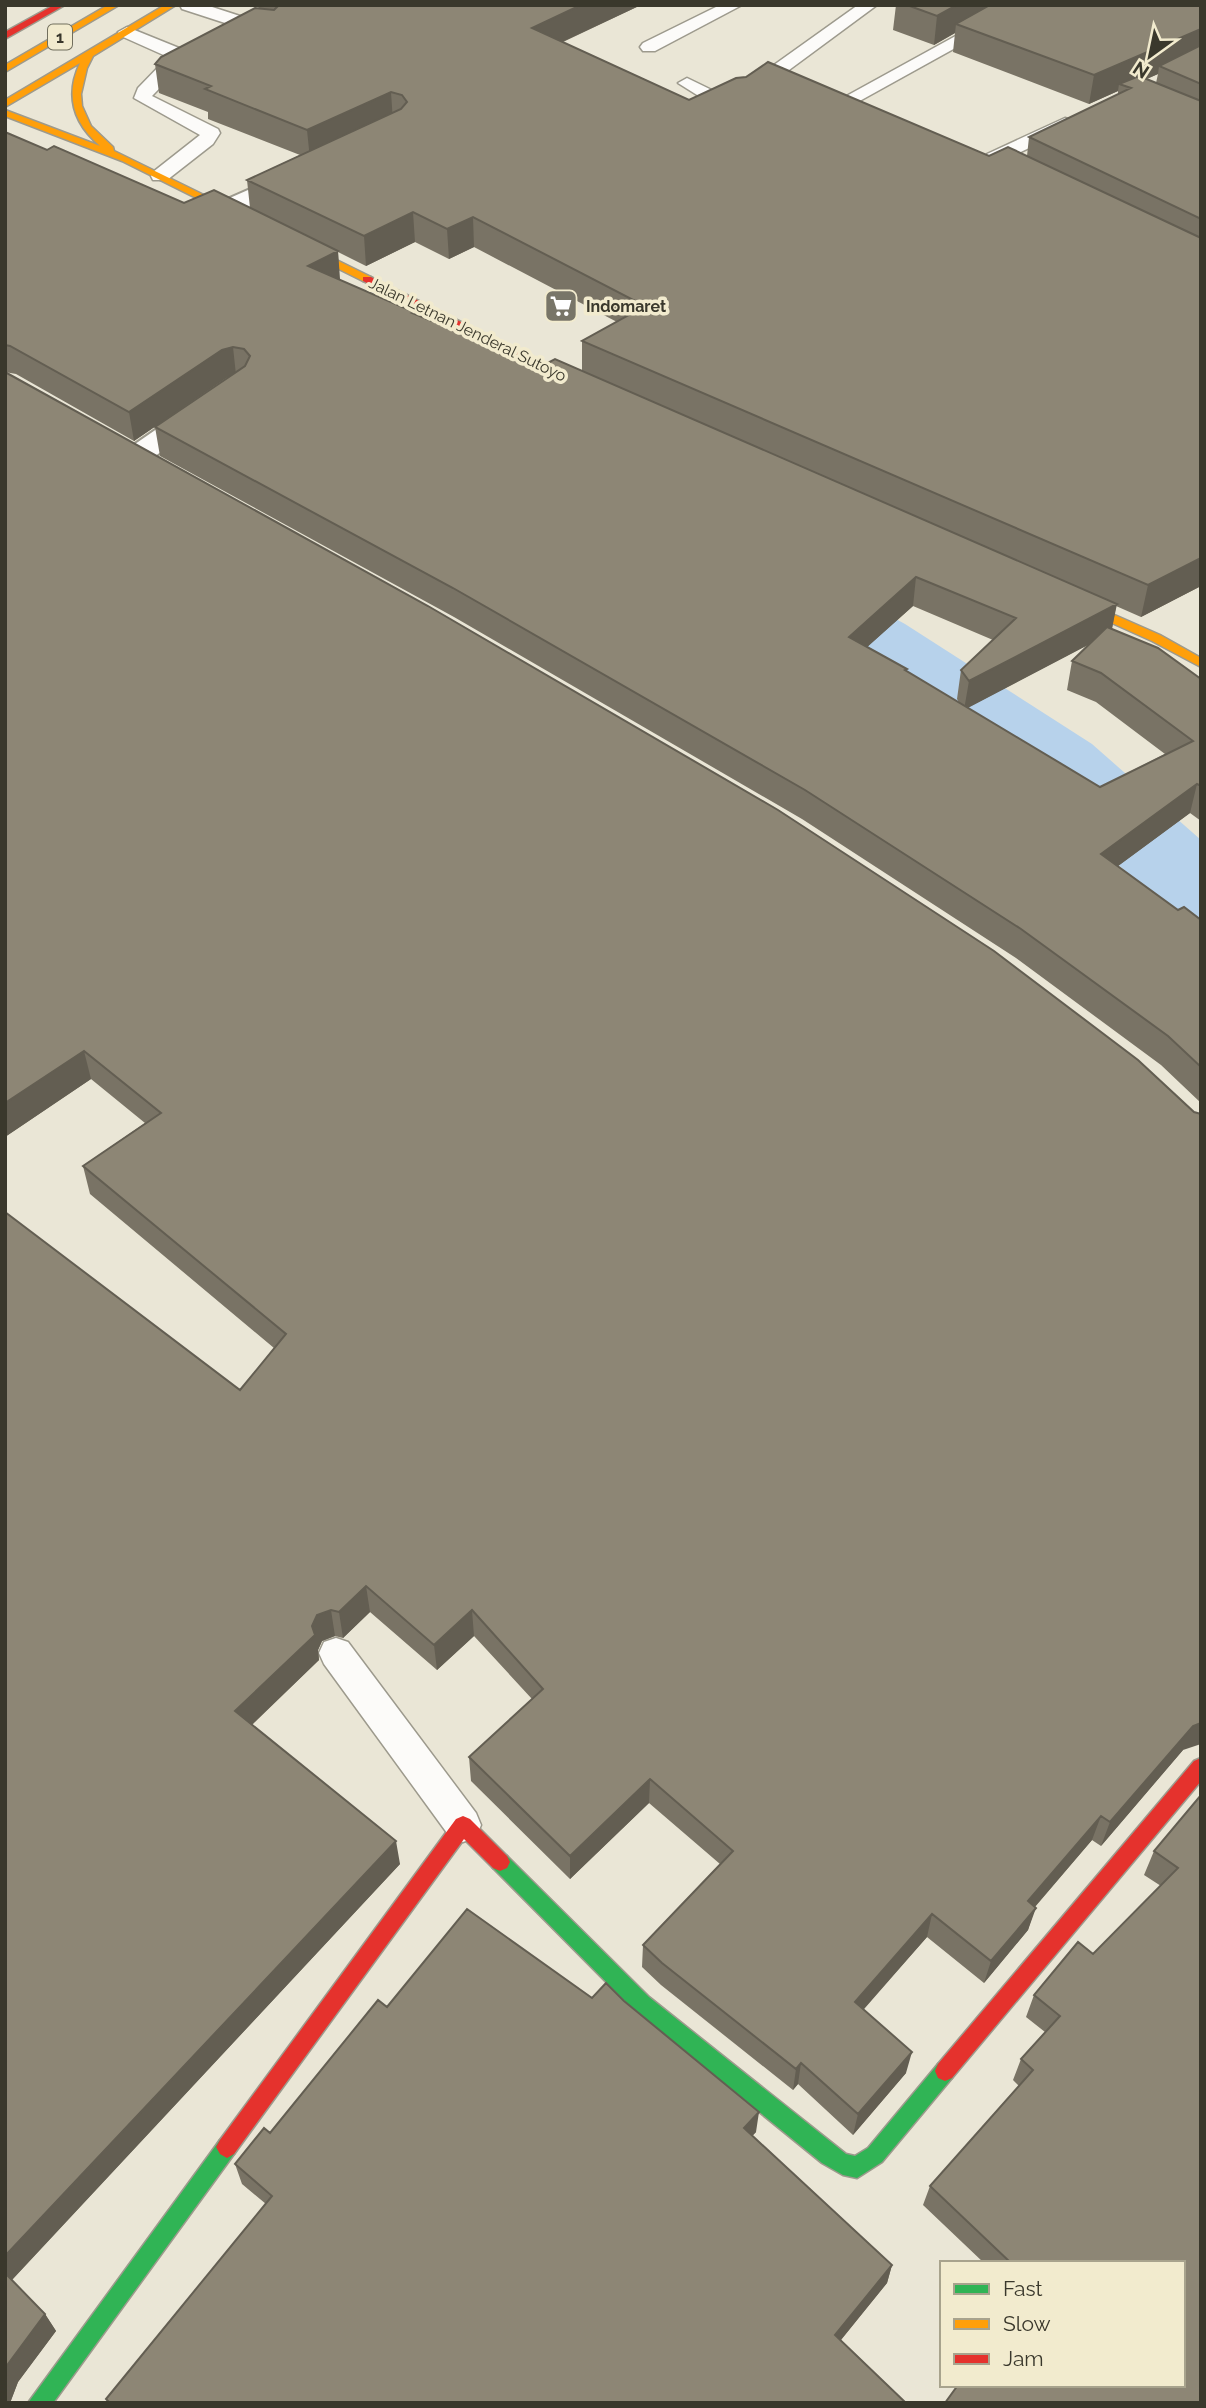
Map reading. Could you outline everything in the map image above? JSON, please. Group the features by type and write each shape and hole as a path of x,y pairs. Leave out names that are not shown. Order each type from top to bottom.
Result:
{"main road":[{"path":"5,36 61,5"},
{"name":"1","path":"5,69 115,5"},
{"path":"5,104 172,5"},
{"path":"90,53 76,80 76,108 85,127 102,144 126,159"},
{"name":"Jalan Letnan Jenderal Sutoyo","path":"5,113 126,159 602,394"},
{"path":"36,144 89,150 126,159"},
{"path":"1058,594 1156,638 1201,663"},
{"path":"39,2403 463,1825 642,2004 829,2156 857,2167 876,2155 1201,1767"}],"street":[{"path":"225,209 322,164"},
{"path":"135,457 226,394"}],"lane":[{"path":"188,5 271,32"},
{"path":"649,47 734,5"},
{"path":"687,83 719,101 737,100 869,5"},
{"path":"850,99 1025,5"},
{"path":"127,32 177,56 175,62 144,92 143,98 211,133 206,140 160,176"},
{"path":"1024,178 995,164 994,158 1086,115"},
{"path":"336,1653 463,1825"}],"building":[{"path":"279,5 581,5 532,28 689,100 736,78 746,77 768,62 989,156 1008,147 1201,238 1201,558 1148,585 582,341 645,306 473,217 447,229 413,212 364,236 247,180 401,109 407,102 402,95 391,92 307,130 205,89 211,86 155,64 161,57 255,8 274,10"},
{"path":"907,5 957,5 937,16"},
{"path":"990,5 1201,5 1201,29 1094,75 956,24"},
{"path":"1201,45 1201,84 1159,66"},
{"path":"1139,76 1201,101 1201,219 1029,137 1131,88 1119,84"},
{"path":"5,132 47,150 54,146 184,203 214,190 338,251 308,266 414,312 412,313 542,366 555,359 1117,604 969,681 961,670 1016,618 916,577 849,637 907,669 905,670 1100,787 1193,741 1101,673 1072,661 1107,627 1158,648 1201,679 1201,786 1197,784 1101,854 1178,910 1184,907 1201,920 1201,1067 1168,1036 1021,929 805,790 453,588 155,427 245,366 250,356 244,349 233,347 222,350 129,412 5,345"},
{"path":"5,372 428,606 778,810 994,951 1138,1060 1194,1112 1201,1114 1201,1723 1193,1726 1110,1822 1101,1816 1028,1901 1036,1908 991,1961 932,1914 855,2002 912,2052 858,2114 801,2063 796,2069 643,1945 733,1851 650,1779 570,1856 469,1757 543,1689 472,1610 434,1645 366,1586 339,1612 331,1610 317,1615 312,1626 315,1635 235,1711 396,1841 5,2256 5,1212 240,1390 286,1334 83,1166 161,1113 84,1051 5,1103"},
{"path":"1201,1795 1201,2403 945,2403 957,2387 1185,2387 1185,2261 1009,2261 930,2186 1033,2070 1021,2059 1060,2016 1034,1995 1078,1942 1093,1954 1178,1868 1154,1851"},
{"path":"467,1909 592,1998 606,1983 624,2001 759,2112 744,2128 892,2265 835,2335 906,2403 110,2403 106,2399 272,2196 235,2164 264,2128 270,2133 378,2000 387,2007"},
{"path":"5,2273 45,2314 5,2368"}],"waterway":[{"path":"752,573 876,642 1062,764 1201,890"}],"traffic: fast":[{"path":"500,1862 642,2004 829,2156 843,2164 857,2167 875,2155 945,2071"},
{"path":"39,2403 227,2147"}],"traffic: slow":[{"path":"5,69 115,5"},
{"path":"5,104 172,5"},
{"path":"90,53 78,81 77,106 88,128 110,149"},
{"path":"5,113 126,159 367,279"},
{"path":"1067,598 1156,638 1201,663"}],"traffic: jam":[{"path":"5,36 61,5"},
{"path":"367,279 585,387"},
{"path":"945,2071 1201,1767"},
{"path":"227,2147 463,1825 500,1862"}],"place":[{"name":"Indomaret","path":"561,306"}]}
